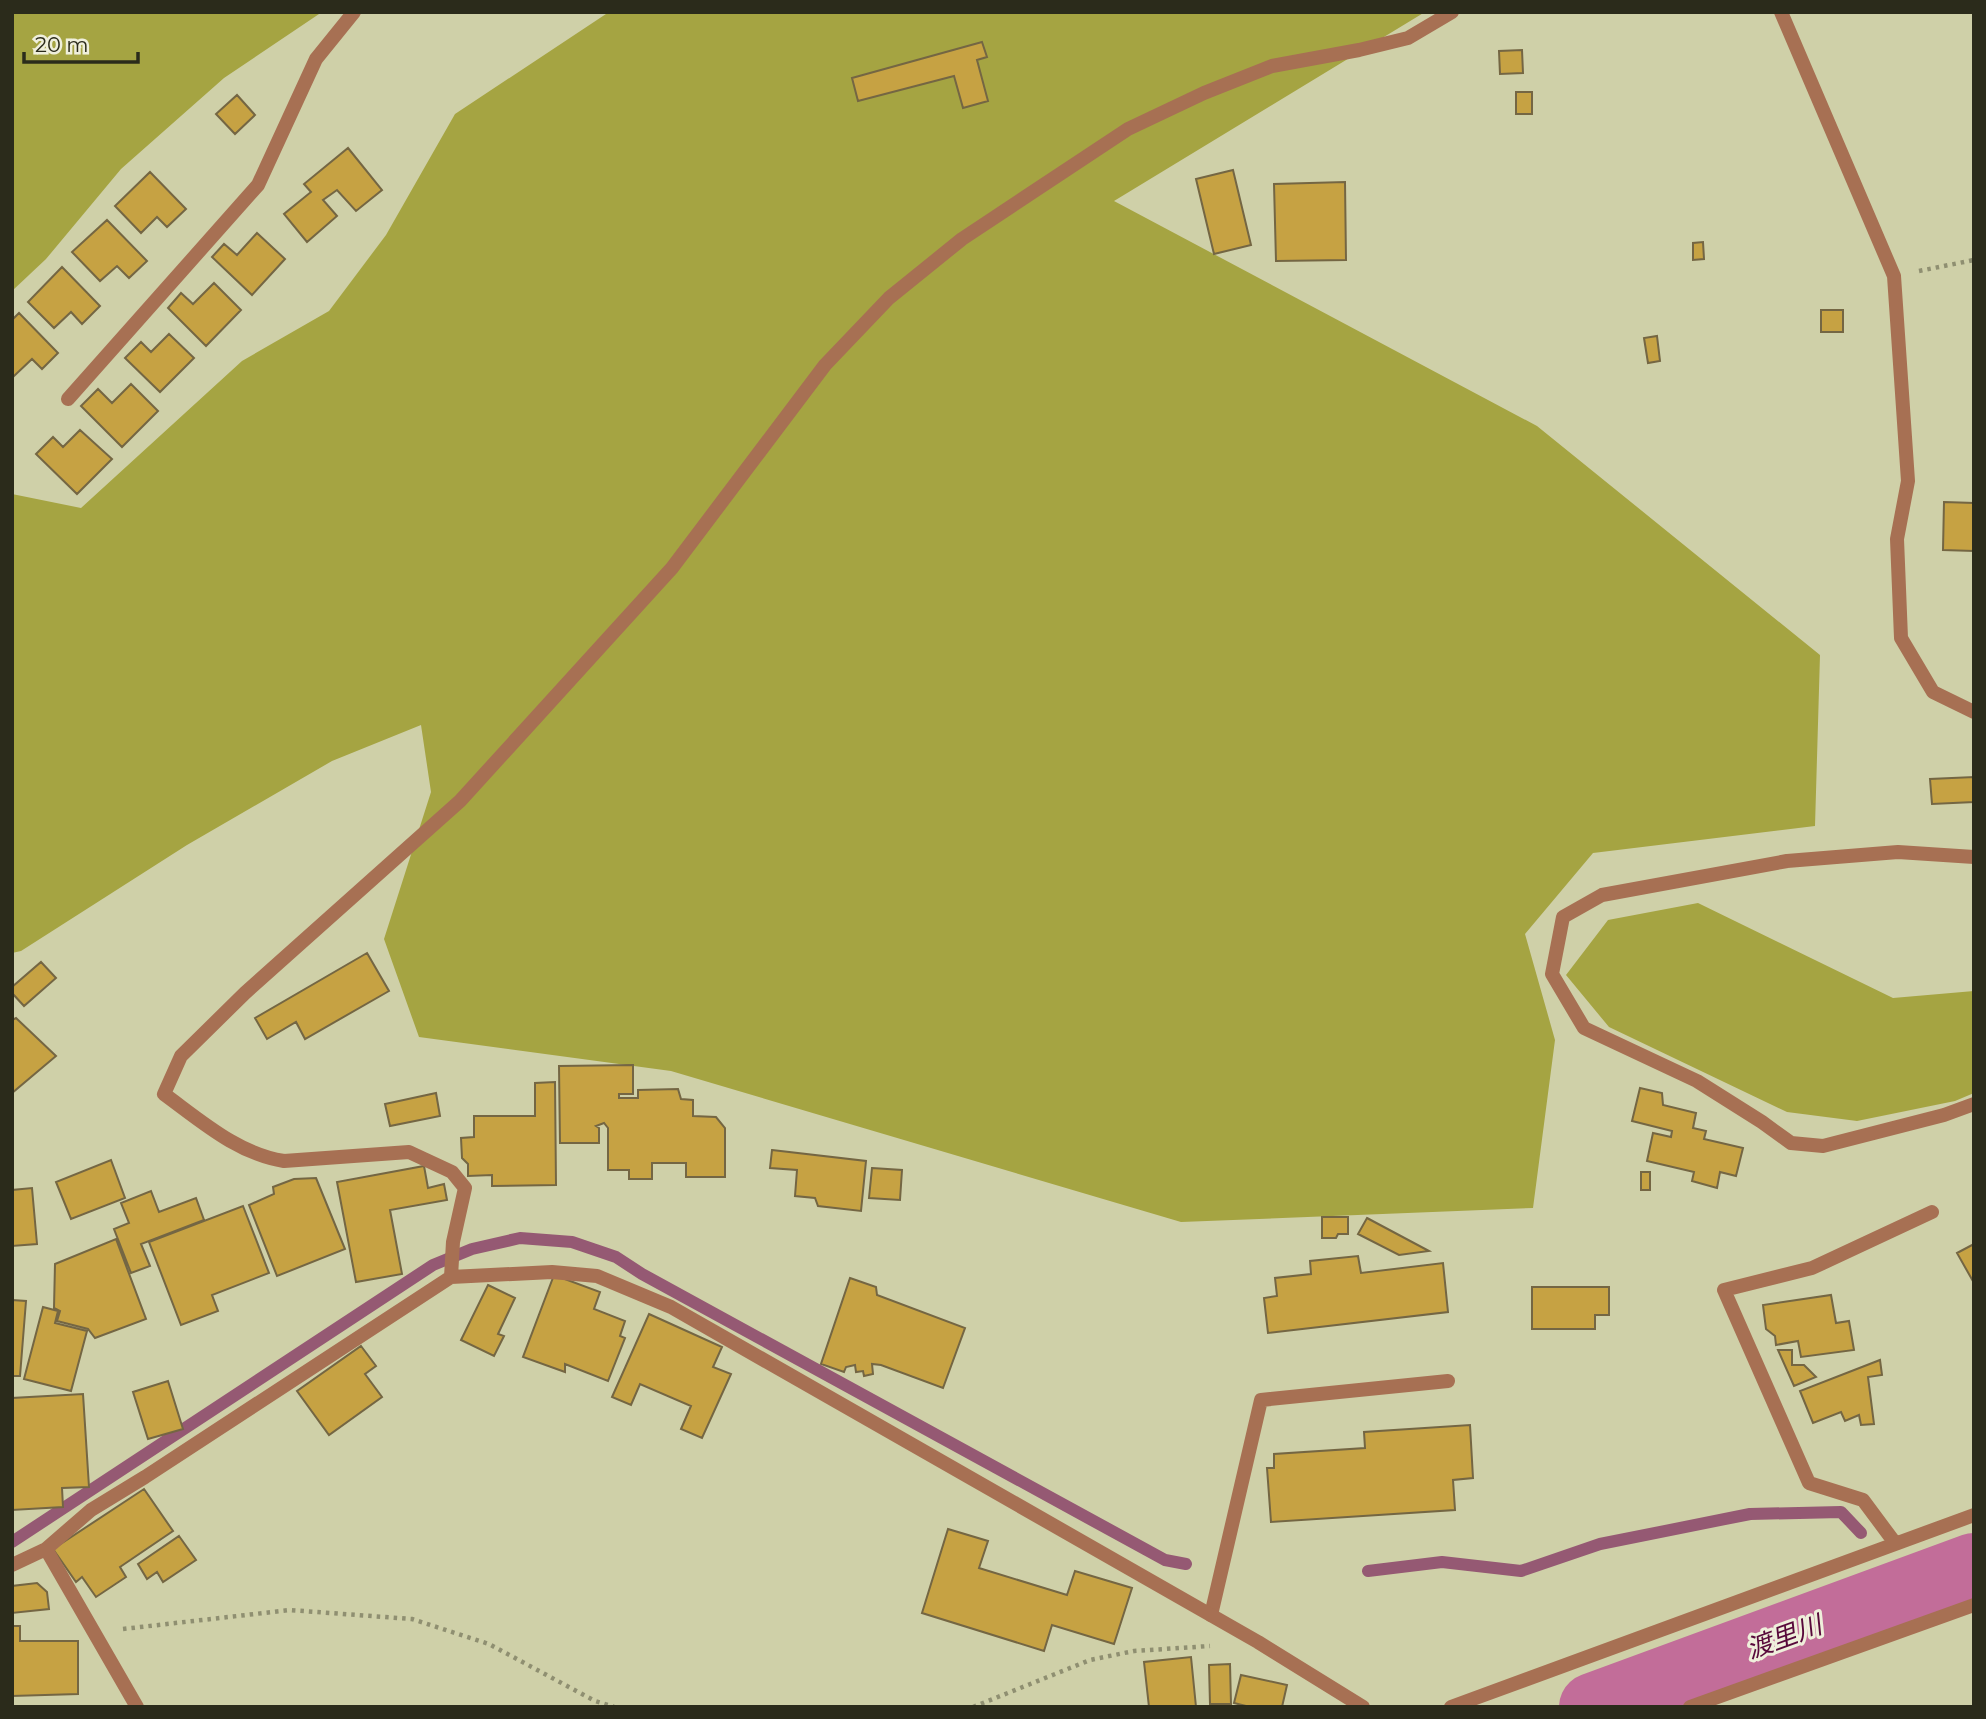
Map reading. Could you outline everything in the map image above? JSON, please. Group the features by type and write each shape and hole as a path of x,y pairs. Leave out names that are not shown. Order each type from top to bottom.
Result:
{"street":[{"path":"68,399 258,186 316,59 354,12"},
{"path":"451,1277 453,1242 465,1188 452,1172 409,1152 284,1161 260,1155 219,1135 164,1094 181,1056 244,993 460,801 673,568 825,365 889,298 962,239 1128,129 1204,93 1272,66 1408,38 1452,12"},
{"path":"1781,12 1894,276 1908,481 1897,539 1901,638 1933,692 1974,712"},
{"path":"1974,857 1898,852 1787,861 1602,895 1563,917 1552,974 1584,1028 1697,1082 1791,1143 1823,1146 1944,1115 1974,1104"},
{"path":"1895,1543 1863,1500 1809,1483 1724,1290 1812,1268 1932,1212"},
{"path":"12,1565 46,1549 91,1510 451,1277 552,1272 597,1276 671,1307 1211,1615 1363,1707"},
{"path":"1211,1615 1261,1399 1448,1381"},
{"path":"1451,1707 1974,1515"},
{"path":"46,1549 137,1707"},
{"path":"1690,1707 1974,1605"}],"path":[{"path":"1894,276 1974,260"},
{"path":"94,1632 289,1610 412,1619 489,1644 595,1700 614,1707"},
{"path":"972,1707 1090,1660 1134,1651 1258,1643"}],"shaded area":[{"path":"12,12 322,12 224,78 121,169 46,259 12,291"},
{"path":"609,12 1425,12 1114,201 1537,426 1820,655 1815,826 1593,853 1525,934 1555,1040 1533,1208 1181,1222 671,1071 419,1037 384,939 431,792 421,725 332,761 187,845 21,951 12,953 12,494 81,508 242,361 329,311 386,235 455,114"},
{"path":"1698,903 1893,998 1974,991 1974,1093 1955,1101 1857,1121 1787,1112 1609,1027 1566,975 1608,920"}],"building":[{"path":"982,42 987,57 977,60 988,101 963,108 954,76 858,101 852,78"},
{"path":"1522,50 1523,73 1500,74 1499,51"},
{"path":"1516,92 1532,92 1532,114 1516,114"},
{"path":"237,95 255,115 235,134 216,114"},
{"path":"348,148 382,190 356,211 337,190 323,200 337,216 307,242 284,214 311,192 304,184"},
{"path":"1233,170 1251,245 1214,254 1196,179"},
{"path":"150,172 186,209 167,227 157,217 141,233 115,206"},
{"path":"1345,182 1346,260 1276,261 1274,184"},
{"path":"107,220 147,261 129,278 117,266 100,281 72,252"},
{"path":"257,233 285,259 252,295 212,257 224,244 237,255"},
{"path":"1703,242 1704,259 1693,260 1693,243"},
{"path":"62,267 100,306 82,324 71,312 54,328 28,302"},
{"path":"214,283 241,310 206,346 168,308 181,293 193,304"},
{"path":"1821,310 1843,310 1843,332 1821,332"},
{"path":"19,313 58,353 42,369 32,359 13,377 12,320"},
{"path":"169,334 194,358 160,392 125,358 141,342 151,352"},
{"path":"1657,336 1660,361 1648,363 1644,338"},
{"path":"131,384 158,411 122,447 81,406 98,389 112,403"},
{"path":"80,430 112,459 77,494 36,454 53,437 63,447"},
{"path":"1944,502 1974,503 1974,551 1943,550"},
{"path":"1974,777 1974,802 1932,804 1930,779"},
{"path":"367,953 389,991 305,1039 296,1022 267,1039 255,1018"},
{"path":"41,962 56,978 24,1006 12,993 12,987"},
{"path":"16,1018 56,1056 12,1093 12,1020"},
{"path":"633,1065 633,1094 619,1094 619,1098 638,1098 638,1090 678,1089 681,1099 693,1100 693,1116 716,1117 725,1128 725,1177 686,1177 686,1163 652,1163 652,1179 629,1179 629,1170 608,1170 608,1128 604,1123 596,1126 599,1128 599,1143 560,1143 559,1066"},
{"path":"555,1082 556,1185 492,1186 492,1175 468,1176 468,1164 462,1158 461,1138 474,1137 474,1116 535,1116 535,1083"},
{"path":"1640,1088 1662,1093 1663,1105 1696,1113 1693,1128 1706,1131 1704,1139 1743,1148 1736,1176 1720,1172 1717,1188 1692,1181 1694,1172 1647,1161 1653,1133 1671,1137 1672,1131 1632,1121"},
{"path":"436,1093 440,1116 390,1126 385,1104"},
{"path":"772,1150 866,1161 861,1211 818,1206 815,1198 795,1196 797,1170 770,1168"},
{"path":"111,1160 125,1198 71,1219 56,1182"},
{"path":"424,1166 428,1188 444,1184 447,1200 390,1210 402,1274 356,1282 337,1182"},
{"path":"872,1168 902,1170 900,1200 869,1198"},
{"path":"1641,1172 1650,1172 1650,1190 1641,1190"},
{"path":"316,1178 345,1249 277,1276 249,1205 274,1194 273,1187 294,1179"},
{"path":"32,1188 37,1244 12,1246 12,1190"},
{"path":"151,1191 159,1212 196,1198 204,1220 141,1244 150,1266 131,1273 114,1229 129,1223 121,1203"},
{"path":"243,1206 269,1273 212,1295 218,1311 181,1325 149,1242"},
{"path":"1322,1217 1348,1217 1348,1234 1338,1234 1336,1238 1322,1238"},
{"path":"1367,1218 1429,1251 1399,1255 1358,1234"},
{"path":"116,1239 146,1319 95,1338 88,1329 57,1321 60,1311 54,1308 55,1264"},
{"path":"1974,1244 1974,1283 1957,1253"},
{"path":"1358,1256 1361,1273 1443,1263 1448,1312 1268,1333 1264,1298 1277,1296 1275,1278 1311,1274 1310,1261"},
{"path":"554,1275 600,1292 594,1309 625,1321 620,1336 625,1338 608,1381 565,1364 565,1372 523,1357"},
{"path":"850,1278 876,1287 877,1295 965,1328 943,1388 881,1365 872,1364 873,1374 864,1376 863,1371 856,1372 855,1365 846,1367 844,1372 821,1364"},
{"path":"488,1285 515,1298 498,1334 504,1336 494,1356 461,1340"},
{"path":"1532,1287 1609,1287 1609,1315 1595,1315 1595,1329 1532,1329"},
{"path":"1831,1295 1836,1323 1849,1321 1854,1350 1801,1357 1798,1341 1776,1345 1775,1336 1766,1329 1763,1305"},
{"path":"12,1300 26,1301 20,1376 12,1376"},
{"path":"43,1307 58,1311 55,1323 87,1331 71,1391 24,1379"},
{"path":"649,1314 722,1347 713,1367 731,1374 702,1438 681,1429 691,1406 640,1384 631,1405 612,1397"},
{"path":"361,1346 376,1366 365,1374 382,1397 329,1435 297,1391"},
{"path":"1778,1350 1792,1350 1792,1365 1804,1365 1816,1377 1794,1386"},
{"path":"1880,1360 1882,1375 1868,1377 1874,1424 1861,1425 1859,1415 1845,1421 1841,1412 1813,1423 1800,1391"},
{"path":"168,1381 183,1429 148,1439 133,1392"},
{"path":"83,1394 89,1487 62,1488 63,1507 12,1510 12,1398"},
{"path":"1470,1425 1473,1478 1453,1480 1455,1510 1271,1522 1267,1468 1274,1468 1274,1454 1365,1448 1364,1432"},
{"path":"144,1489 173,1531 120,1567 126,1577 96,1597 82,1577 76,1582 53,1549"},
{"path":"948,1529 988,1541 979,1568 1067,1595 1075,1571 1132,1588 1114,1644 1052,1625 1044,1651 922,1613"},
{"path":"179,1536 196,1560 163,1582 157,1572 147,1579 138,1564"},
{"path":"37,1583 47,1592 49,1609 12,1613 12,1586"},
{"path":"12,1626 20,1626 20,1641 78,1641 78,1694 12,1696"},
{"path":"1191,1657 1196,1707 1149,1707 1144,1662"},
{"path":"1230,1664 1231,1704 1210,1704 1209,1665"},
{"path":"1241,1675 1287,1685 1282,1707 1250,1707 1234,1703"}],"waterway":[{"path":"12,1542 433,1265 472,1249 520,1238 572,1242 616,1257 642,1274 1165,1560 1186,1564"},
{"path":"1368,1571 1442,1562 1521,1571 1600,1544 1750,1514 1841,1512 1861,1533"},
{"name":"渡里川","path":"1593,1707 1974,1567"}]}
